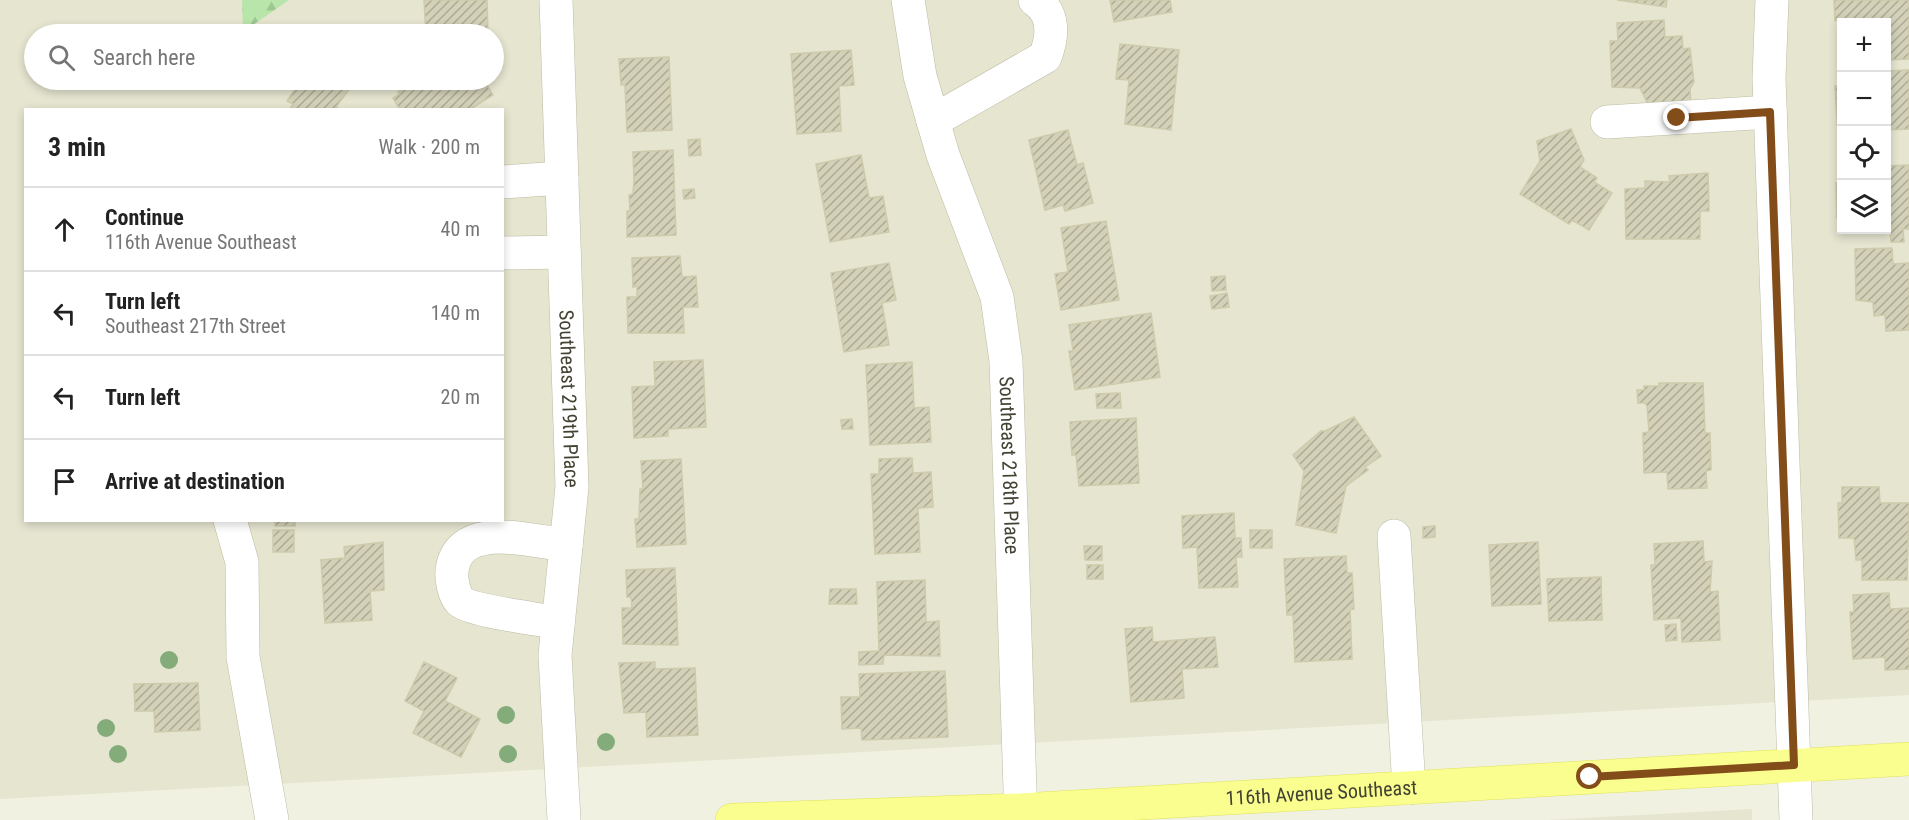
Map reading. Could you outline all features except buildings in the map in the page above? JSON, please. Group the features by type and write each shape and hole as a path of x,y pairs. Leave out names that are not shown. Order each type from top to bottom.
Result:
{"main road":[{"name":"116th Avenue Southeast","path":"732,820 1021,815 1409,788 1909,759"}],"street":[{"name":"Southeast 219th Place","path":"556,0 572,487 555,655 564,820"},
{"name":"Southeast 218th Place","path":"908,0 920,76 933,121 997,297 1006,362 1021,815"},
{"path":"933,121 1045,57 1051,43 1051,24 1042,5 1035,0"},
{"path":"1772,0 1770,112 1796,820"},
{"path":"1607,123 1770,112"},
{"path":"504,182 562,178"},
{"path":"504,253 564,252"},
{"path":"231,522 242,562 243,657 272,820"},
{"path":"1394,536 1409,788"},
{"path":"558,623 475,608 460,601 454,589 452,571 457,555 468,542 483,537 566,544"}],"shaded area":[{"path":"0,0 1909,0 1909,695 0,799"},
{"path":"1752,809 1752,820 1547,820"}],"green space":[{"path":"242,0 289,0 254,24 243,24"}],"route":[{"path":"1590,777 1794,765 1770,112 1677,118"}]}
